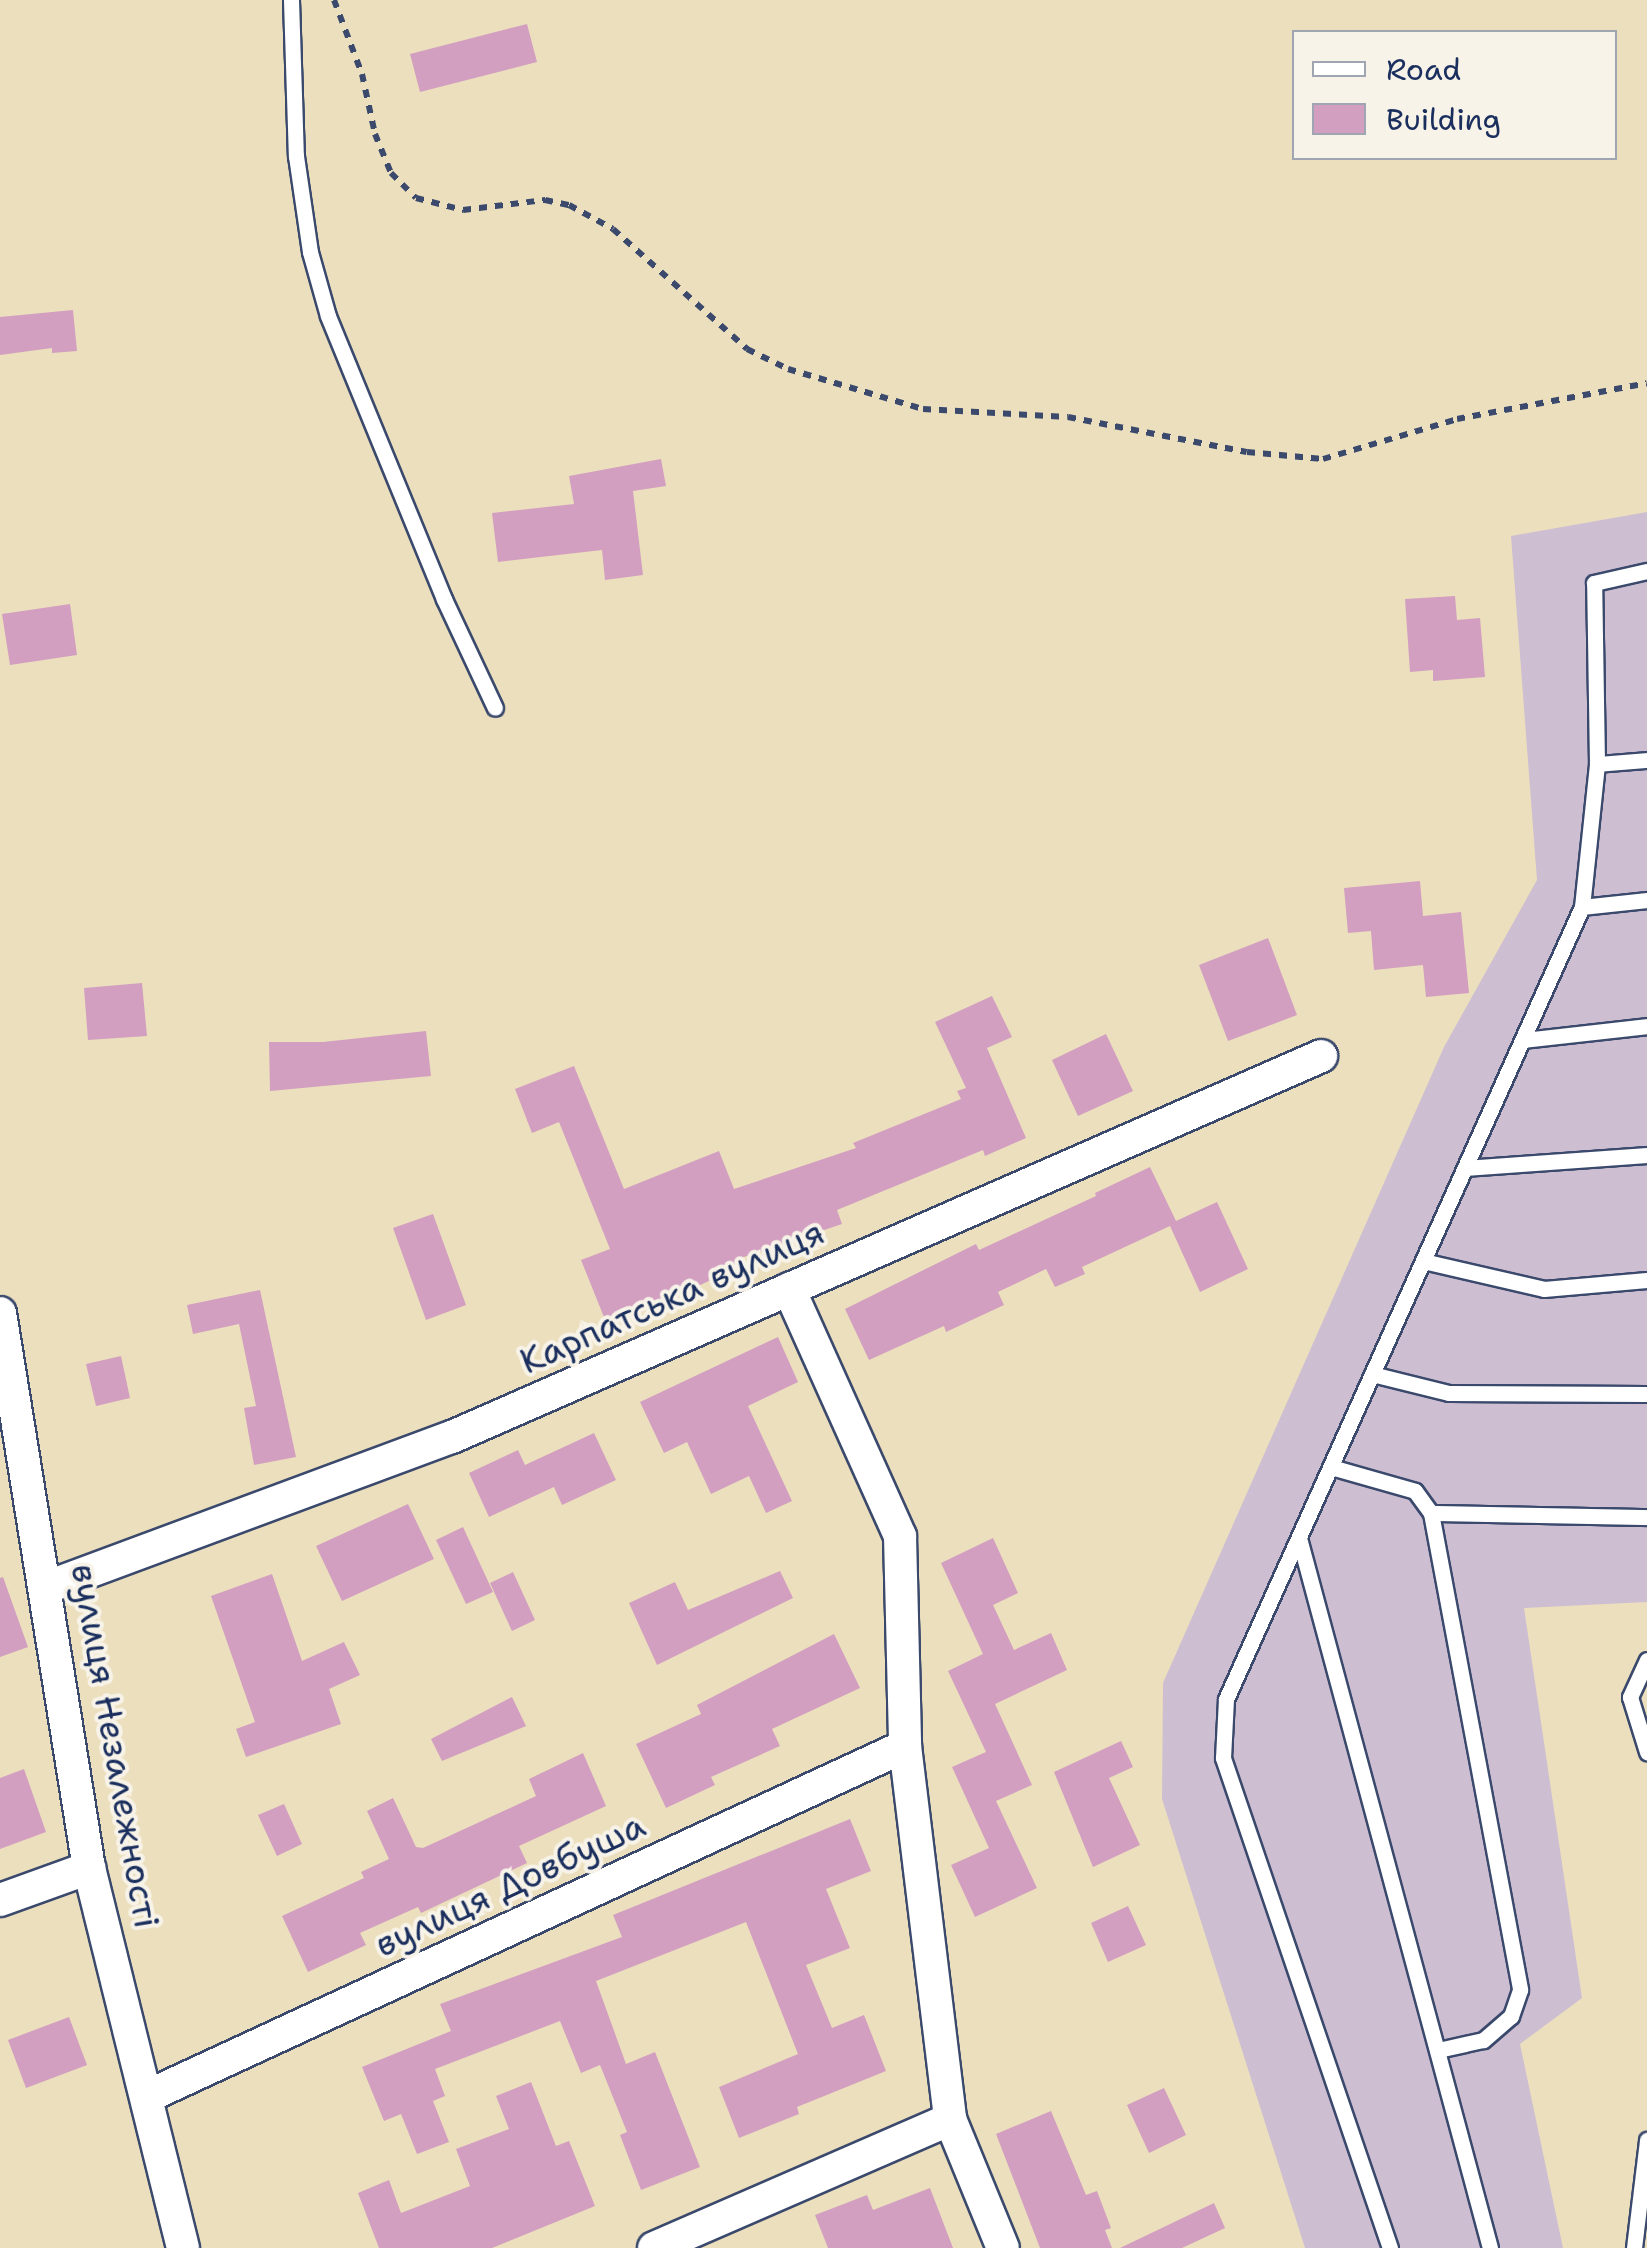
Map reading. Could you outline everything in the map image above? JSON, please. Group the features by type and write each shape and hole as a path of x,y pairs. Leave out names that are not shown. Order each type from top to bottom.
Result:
{"street":[{"name":"Карпатська вулиця","path":"45,1588 452,1437 1321,1056"},
{"path":"790,1289 900,1536 905,1746 950,2119 1002,2248"},
{"name":"вулиця Незалежності","path":"2,1333 90,1868 182,2248"},
{"name":"вулиця Довбуша","path":"148,2096 905,1746"},
{"path":"0,1900 90,1868"},
{"path":"654,2248 950,2119"}],"lane":[{"path":"291,0 296,156 314,268 328,316 437,582 495,708"},
{"path":"1390,2248 1224,1758 1226,1700 1582,907 1597,764 1594,583 1647,571"},
{"path":"1597,764 1647,760"},
{"path":"1582,907 1647,900"},
{"path":"1522,1040 1647,1026"},
{"path":"1465,1168 1647,1155"},
{"path":"1423,1261 1544,1289 1647,1280"},
{"path":"1372,1374 1449,1393 1647,1394"},
{"path":"1331,1467 1415,1491 1432,1512 1520,1990 1511,2016 1484,2040 1438,2050"},
{"path":"1432,1512 1647,1517"},
{"path":"1299,1538 1490,2248"},
{"path":"1647,1660 1630,1697 1647,1752"},
{"path":"1634,2248 1647,2140"}],"path":[{"path":"334,0 362,74 375,134 391,173 416,198 463,210 546,200 569,205 613,229 747,350 788,369 923,409 1068,417 1247,452 1323,459 1458,418 1647,383"}],"shaded area":[{"path":"1647,512 1647,1602 1524,1608 1582,1998 1520,2044 1563,2248 1305,2248 1162,1799 1163,1683 1444,1047 1537,880 1511,536"}],"building":[{"path":"527,24 537,62 420,92 410,54"},
{"path":"73,310 77,351 52,353 52,348 0,355 0,317"},
{"path":"661,459 666,486 633,491 643,575 605,580 602,550 498,562 492,513 574,504 569,476"},
{"path":"1455,596 1457,620 1480,618 1485,677 1433,681 1433,670 1410,672 1405,599"},
{"path":"70,604 77,655 10,665 2,614"},
{"path":"1420,881 1423,916 1461,912 1469,993 1426,997 1423,965 1374,970 1371,931 1348,933 1344,888"},
{"path":"1268,938 1297,1015 1228,1041 1199,965"},
{"path":"142,983 147,1036 88,1040 84,988"},
{"path":"992,996 1012,1037 987,1048 1026,1138 985,1156 983,1150 837,1210 842,1224 741,1258 744,1265 608,1327 581,1260 610,1249 559,1122 532,1133 515,1089 574,1066 624,1189 719,1151 734,1189 856,1148 853,1143 961,1099 957,1091 966,1088 935,1022"},
{"path":"426,1031 431,1076 270,1091 269,1042 323,1042"},
{"path":"1106,1034 1133,1091 1078,1116 1052,1060"},
{"path":"1150,1167 1176,1221 1217,1202 1248,1269 1200,1292 1170,1226 1082,1267 1085,1274 1055,1287 1046,1269 998,1292 1004,1305 946,1332 944,1326 869,1360 845,1309 976,1244 979,1250"},
{"path":"433,1214 466,1305 426,1320 393,1228"},
{"path":"260,1290 296,1457 254,1465 244,1408 256,1406 239,1324 193,1334 187,1305"},
{"path":"778,1337 798,1382 748,1406 792,1501 766,1513 749,1476 711,1494 687,1442 664,1453 640,1402"},
{"path":"121,1356 130,1398 96,1406 86,1364"},
{"path":"594,1433 616,1480 562,1505 554,1487 489,1517 469,1473 518,1450 525,1465"},
{"path":"408,1504 434,1559 342,1601 316,1546"},
{"path":"463,1527 493,1592 466,1604 436,1540"},
{"path":"993,1538 1018,1593 993,1605 1014,1650 1051,1633 1067,1670 995,1704 1032,1785 996,1801 1037,1888 975,1917 951,1865 989,1848 952,1767 986,1752 948,1671 983,1654 941,1563"},
{"path":"780,1571 793,1598 657,1665 629,1603 675,1582 688,1610"},
{"path":"513,1572 535,1620 512,1631 490,1583"},
{"path":"272,1574 302,1661 344,1642 360,1675 329,1689 341,1724 246,1757 236,1729 255,1722 211,1596"},
{"path":"3,1577 28,1647 0,1657 0,1578"},
{"path":"834,1634 860,1688 772,1729 780,1746 711,1777 715,1785 666,1808 636,1744 701,1714 697,1705"},
{"path":"512,1697 526,1726 442,1761 431,1739"},
{"path":"1121,1741 1133,1767 1109,1778 1140,1845 1093,1867 1054,1772"},
{"path":"583,1753 606,1806 519,1846 527,1863 421,1913 418,1907 360,1933 366,1945 308,1972 282,1916 364,1878 361,1872 389,1859 367,1811 393,1798 416,1847 423,1848 536,1796 529,1779"},
{"path":"24,1769 46,1832 0,1849 0,1778"},
{"path":"284,1804 302,1844 277,1856 258,1815"},
{"path":"850,1819 871,1871 826,1889 850,1948 806,1965 832,2028 864,2015 886,2071 797,2107 799,2114 739,2138 719,2087 798,2054 746,1922 596,1981 626,2064 655,2052 700,2167 641,2190 620,2135 627,2132 600,2065 581,2073 560,2021 435,2069 445,2096 433,2101 449,2142 417,2154 401,2114 384,2121 362,2067 451,2031 440,2004 622,1937 613,1915"},
{"path":"1128,1906 1146,1945 1108,1962 1091,1923"},
{"path":"69,2017 87,2065 26,2088 8,2040"},
{"path":"531,2082 556,2146 569,2141 595,2206 492,2248 379,2248 358,2193 389,2180 401,2213 470,2186 456,2149 509,2129 496,2096"},
{"path":"1164,2088 1186,2135 1149,2153 1127,2105"},
{"path":"1051,2111 1086,2195 1097,2191 1111,2228 1105,2230 1112,2248 1040,2248 996,2134"},
{"path":"930,2188 953,2248 828,2248 815,2215 867,2195 873,2210"},
{"path":"1214,2203 1225,2228 1182,2248 1120,2248"}]}
